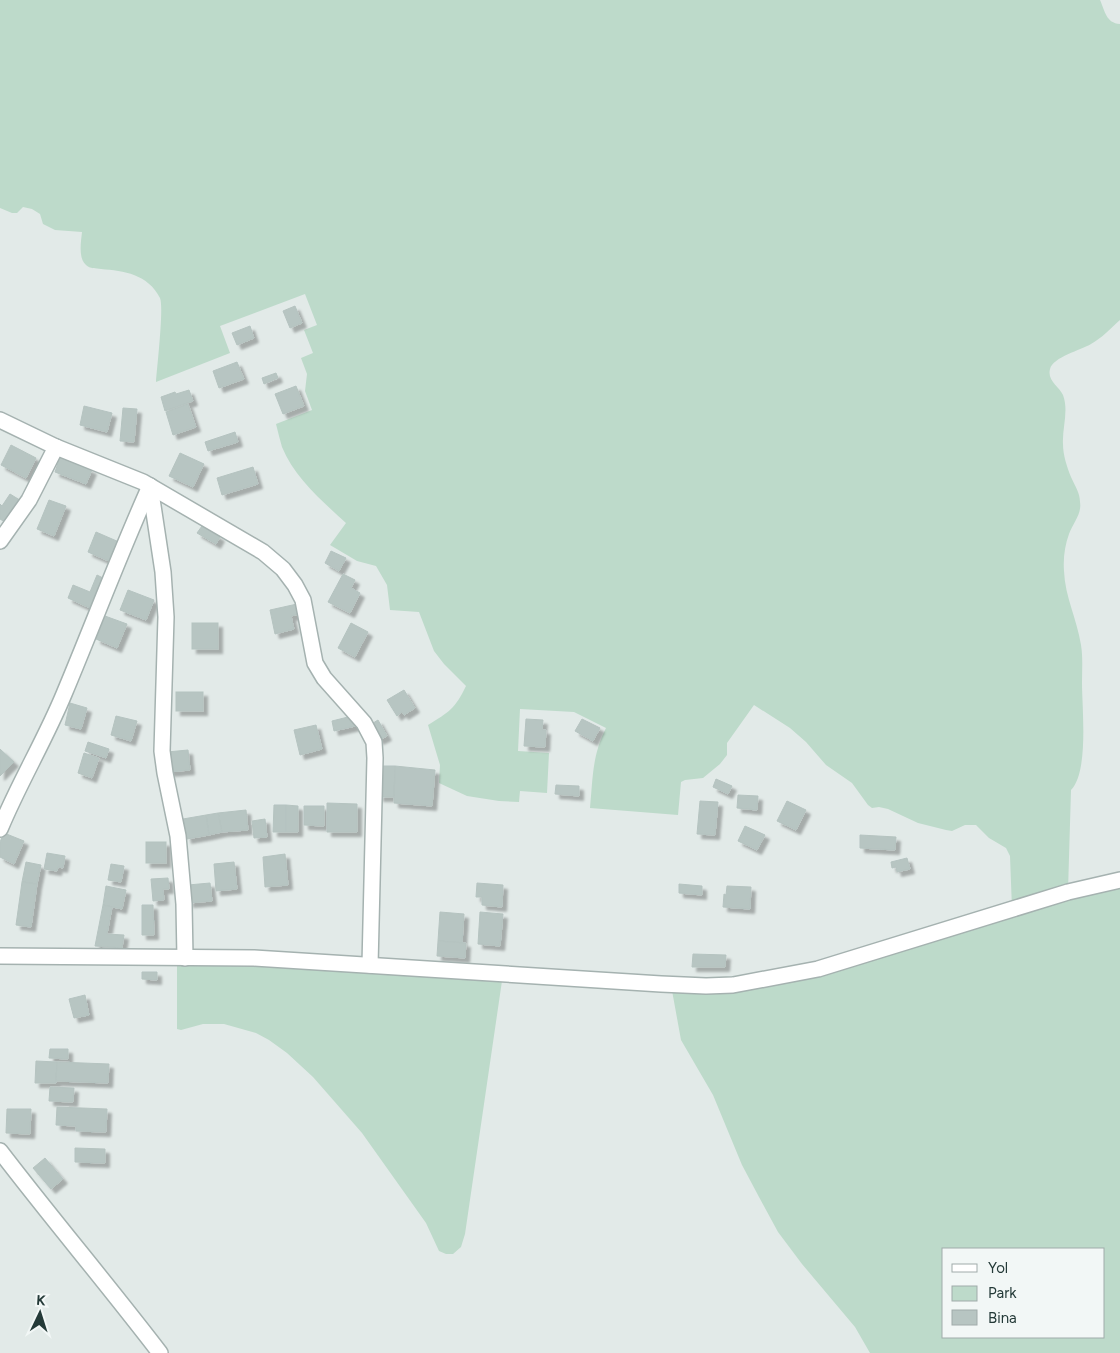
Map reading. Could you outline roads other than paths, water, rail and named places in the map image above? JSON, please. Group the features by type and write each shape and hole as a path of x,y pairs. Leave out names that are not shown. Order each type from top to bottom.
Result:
{"street":[{"path":"0,420 56,447 150,486 263,552 283,569 295,585 308,620 311,648 315,663 324,678 364,723 374,742 370,965"},
{"path":"0,541 29,500 56,447"},
{"path":"0,828 14,795 63,696 150,486"},
{"path":"150,486 163,572 166,617 162,751 178,836 184,904 185,958"},
{"path":"0,956 254,958 662,984 733,985 818,969 1040,900 1120,880"},
{"path":"0,1151 55,1223 125,1307 160,1353"}]}
